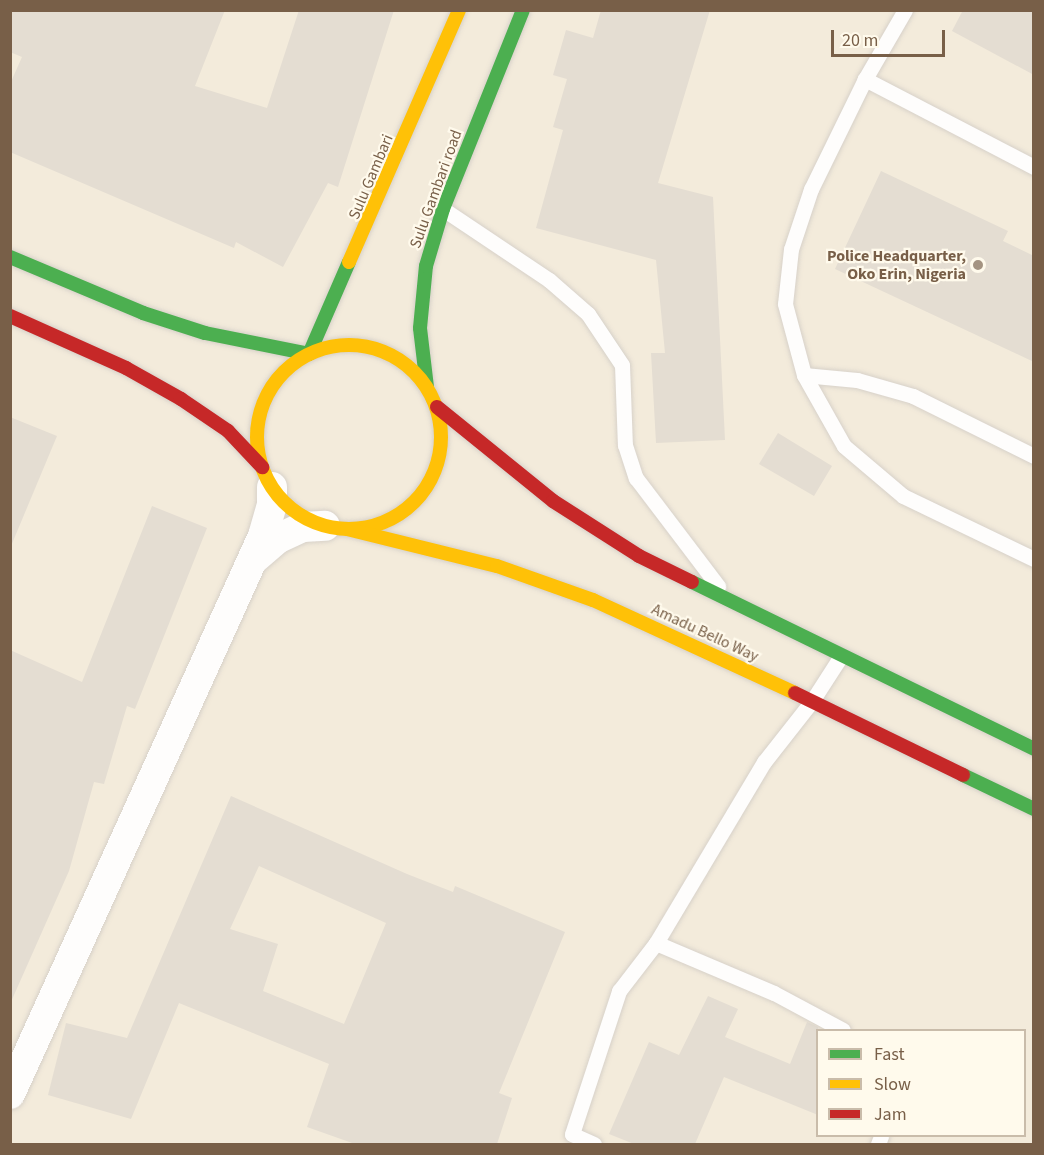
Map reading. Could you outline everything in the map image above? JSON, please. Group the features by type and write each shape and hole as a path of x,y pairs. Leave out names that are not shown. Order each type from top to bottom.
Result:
{"main road":[{"name":"Sulu Gambari","path":"309,354 459,10"},
{"name":"Sulu Gambari road","path":"427,387 420,328 426,266 443,209 523,10"},
{"path":"10,257 143,313 206,333 309,354"},
{"path":"10,316 126,368 181,399 228,431 267,477 286,504 336,527 390,520 409,508 424,491 441,451 437,407 427,387 395,356 374,348 330,347 309,354 274,382 264,402 257,445 267,477"},
{"path":"437,407 553,501 639,556 1034,749"},
{"name":"Amadu Bello Way","path":"336,527 497,566 593,600 812,701 1034,809"}],"street":[{"path":"10,1094 250,563 272,505 267,477"},
{"path":"250,563 277,538 303,527 336,527"}],"lane":[{"path":"905,10 865,79 810,189 791,249 785,304 804,375 844,446 903,496 1034,559"},
{"path":"865,79 902,95 1034,167"},
{"path":"443,209 549,280 588,314 622,365 625,445 636,478 728,600"},
{"path":"804,375 857,380 912,396 1034,456"},
{"path":"594,1144 572,1134 619,991 656,943 764,762 812,701 841,656"},
{"path":"656,943 774,993 841,1029"}],"shaded area":[{"path":"10,11 1033,11 1033,1144 11,1144"}],"building":[{"path":"10,10 225,10 195,86 267,108 299,10 394,10 338,187 328,183 283,267 236,242 234,248 10,152 10,84 22,57 10,52"},
{"path":"601,10 710,10 658,183 713,197 725,440 656,443 651,353 665,353 656,260 536,228 563,130 553,127 567,79 553,75 566,30 593,38"},
{"path":"963,10 1034,10 1034,75 952,31"},
{"path":"881,171 1008,231 1003,241 1034,256 1034,362 835,269"},
{"path":"10,417 57,436 11,546 10,546"},
{"path":"778,433 832,466 814,496 759,464"},
{"path":"152,506 207,528 135,709 127,706 104,784 94,782 69,871 10,1004 10,650 82,682"},
{"path":"231,796 407,874 453,892 455,886 565,932 499,1093 512,1098 497,1144 355,1144 307,1127 329,1064 179,1003 131,1119 48,1095 66,1023 127,1038","holes":["259,866 386,923 344,1024 263,991 278,944 230,929"]},
{"path":"708,996 738,1009 725,1037 790,1064 807,1022 818,1027 816,1029 816,1114 724,1077 695,1144 634,1144 609,1134 649,1042 679,1055"}],"traffic: fast":[{"path":"427,387 420,328 426,266 443,209 523,10"},
{"path":"10,257 143,313 205,333 309,354 349,262"},
{"path":"692,582 1034,749"},
{"path":"963,775 1034,809"}],"traffic: slow":[{"path":"349,262 459,10"},
{"path":"349,345 384,352 414,372 434,402 441,437 434,472 414,502 384,522 349,529 314,522 284,502 264,472 257,437 264,402 284,372 314,352 349,345"},
{"path":"347,529 497,566 593,600 795,693"}],"traffic: jam":[{"path":"10,316 126,368 181,399 228,431 262,467"},
{"path":"437,407 553,501 639,556 692,582"},
{"path":"795,693 963,775"}],"place":[{"name":"Police Headquarter, Oko Erin, Nigeria","path":"978,265"}]}
